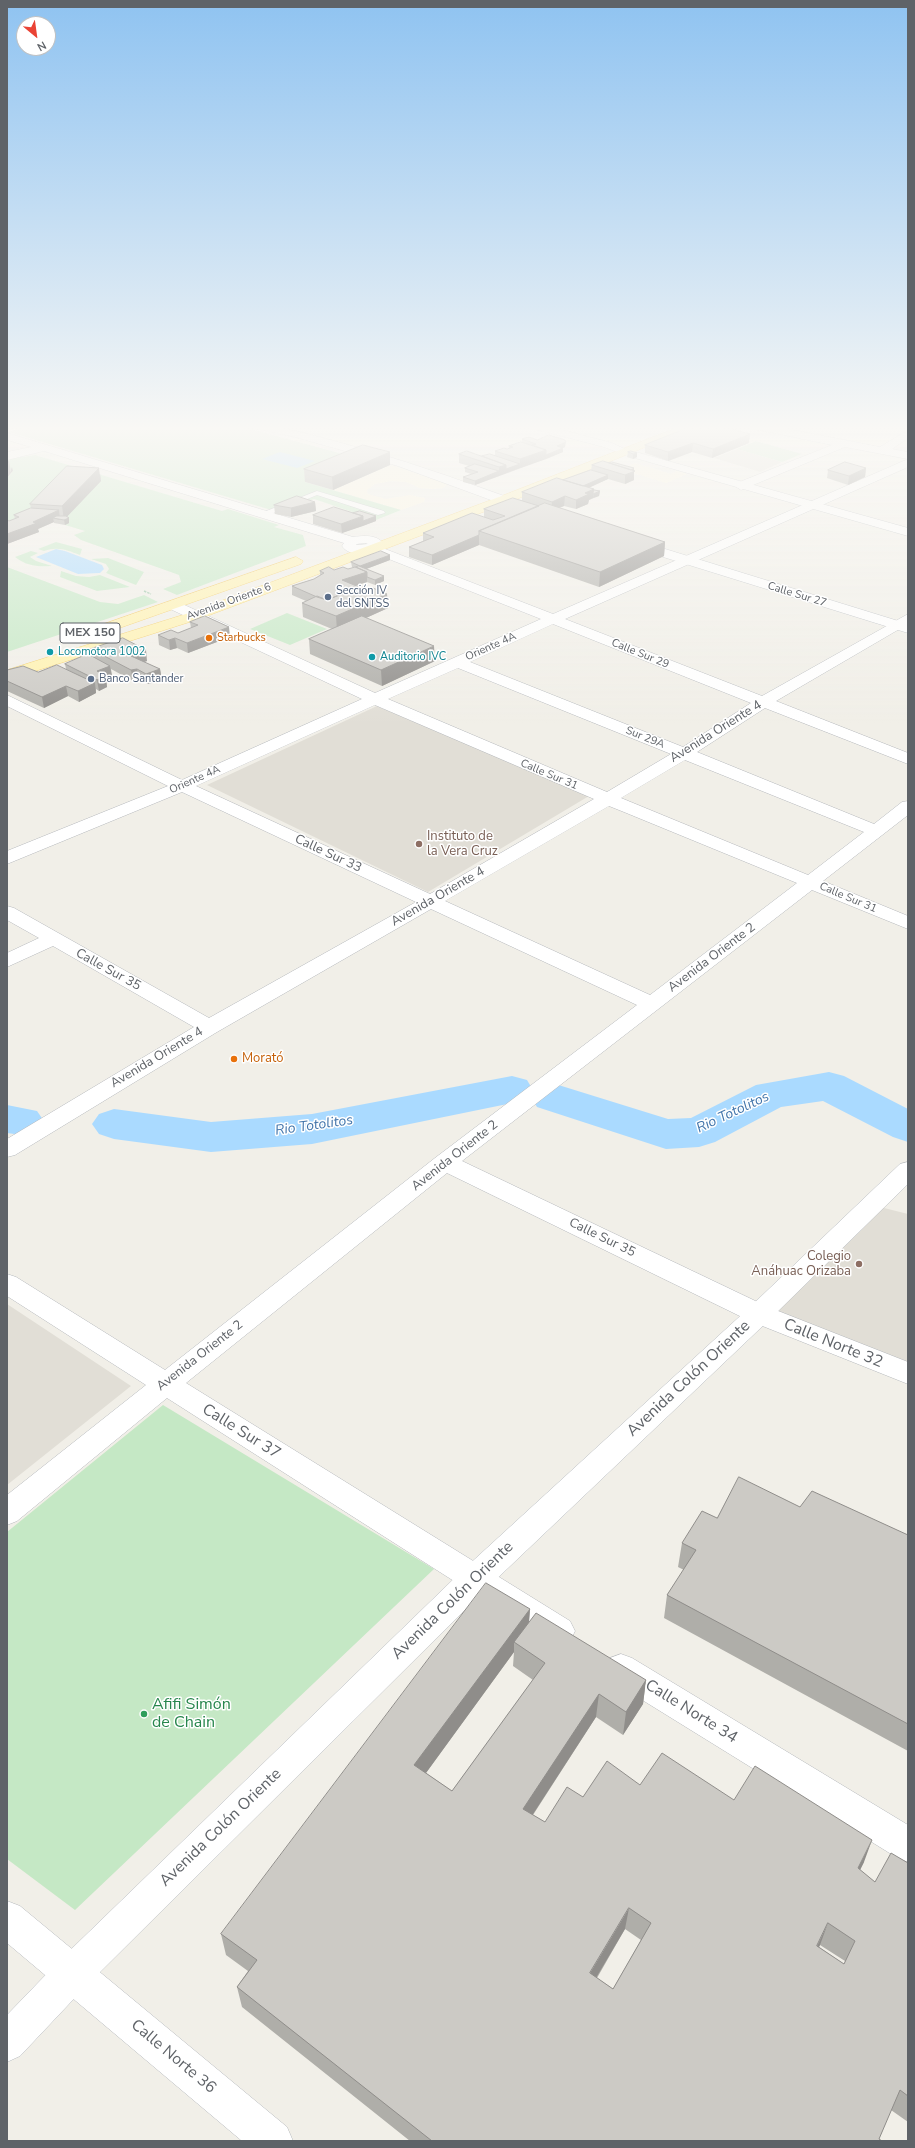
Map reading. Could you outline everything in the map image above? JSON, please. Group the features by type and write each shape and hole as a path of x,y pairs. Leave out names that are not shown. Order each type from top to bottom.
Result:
{"main road":[{"name":"Avenida Oriente 6","path":"7,675 187,618 434,525"},
{"path":"329,549 383,530"},
{"name":"Avenida Oriente 6","path":"73,639 166,608 307,557"},
{"path":"166,608 166,617 187,618"},
{"name":"MEX 150","path":"7,661 58,644"}],"street":[{"path":"301,525 352,541 349,546 352,549 372,548"},
{"name":"Oriente 4A","path":"7,858 182,786 763,525"},
{"path":"883,525 908,532"},
{"name":"Calle Sur 27","path":"624,540 685,560 904,624"},
{"name":"Calle Sur 29","path":"372,548 762,703 908,759"},
{"name":"Calle Sur 31","path":"187,618 606,800 908,923"},
{"name":"Avenida Oriente 4","path":"7,1149 209,1027 606,800 689,750 762,703 904,624"},
{"name":"Sur 29A","path":"463,659 882,827"},
{"name":"Calle Sur 33","path":"7,700 182,786 652,1004"},
{"name":"Avenida Oriente 2","path":"7,1512 165,1384 445,1163 811,883 908,806"},
{"name":"Calle Sur 35","path":"7,912 209,1027"},
{"path":"7,961 53,939"},
{"name":"Calle Sur 35","path":"445,1163 759,1314"},
{"name":"Avenida Colón Oriente","path":"7,2043 73,1973 475,1579 759,1314 908,1170"},
{"name":"Calle Sur 37","path":"7,1284 475,1579"},
{"name":"Calle Norte 32","path":"759,1314 908,1373"},
{"name":"Calle Norte 34","path":"475,1579 908,1845"},
{"name":"Calle Norte 36","path":"7,1919 273,2141"}],"shaded area":[{"name":"Instituto de la Vera Cruz","path":"377,706 589,796 428,892 207,785"},
{"name":"Colegio Anáhuac Orizaba","path":"872,1205 908,1214 908,1373 759,1314"},
{"path":"7,1304 131,1386 7,1485"}],"green space":[{"path":"66,525 278,525 274,527 303,535 306,546 177,595 163,589 181,582 179,575 81,540 74,535 85,531"},
{"path":"56,542 82,549 80,555 62,549 44,551 38,549"},
{"path":"31,551 38,553 30,557 36,561 52,566 32,565 15,557"},
{"path":"108,558 144,572 136,585 106,573 109,569 106,564 91,559"},
{"path":"7,567 100,602 118,604 144,595 158,602 7,652"},
{"path":"61,571 76,576 89,577 100,575 130,587 97,591 60,577"},
{"path":"287,613 327,629 290,645 250,629"},
{"name":"Afifi Simón de Chain","path":"163,1405 434,1569 75,1910 7,1859 7,1532"}],"water":[{"path":"56,549 102,565 104,569 100,573 78,574 36,557"}],"building":[{"path":"7,525 31,525 7,534"},
{"path":"442,525 493,525 479,531 479,535 432,555 409,547 434,537 423,533"},
{"path":"493,525 613,525 665,542 600,572 479,531"},
{"path":"381,551 390,555 360,566 351,562"},
{"path":"359,566 384,576 375,580 367,577 367,572 356,567"},
{"path":"329,567 334,570 343,567 348,569 355,567 367,572 342,580 359,587 327,600 292,586 314,579 324,573 320,571"},
{"path":"360,586 368,590 373,588 387,594 336,616 302,603 317,596 327,600"},
{"path":"205,616 229,627 187,643 175,638 169,640 158,635 171,630 178,633 198,625 190,622"},
{"path":"362,616 434,646 381,670 309,639"},
{"path":"123,638 146,650 131,656 160,669 146,674 137,669 131,670 91,649"},
{"path":"88,654 110,666 97,671 105,676 97,680 65,664"},
{"path":"57,665 95,683 78,691 66,686 42,697 7,681 7,670 23,666 38,672"},
{"path":"739,1477 800,1507 812,1491 908,1535 908,1724 667,1595 696,1550 682,1543 702,1511 717,1518"},
{"path":"486,1583 530,1609 414,1765 452,1791 545,1663 514,1642 536,1613 646,1680 626,1712 599,1694 523,1809 545,1822 567,1787 583,1797 607,1761 640,1785 662,1753 734,1800 755,1766 872,1840 858,1868 875,1882 891,1853 908,1863 908,2096 900,2090 879,2139 882,2141 432,2141 237,1987 257,1960 221,1934","holes":["629,1908 651,1923 613,1989 590,1973","828,1923 855,1941 844,1964 817,1946"]}],"waterway":[{"name":"Rio Totolitos","path":"552,1097 666,1134 699,1132 771,1095 829,1086 908,1127"},
{"name":"Rio Totolitos","path":"114,1124 211,1137 312,1129 512,1090"},
{"name":"Rio Totolitos","path":"7,1119 22,1121"}],"place":[{"name":"Sección IV del SNTSS","path":"328,597"},
{"name":"Starbucks","path":"209,638"},
{"name":"Locomotora 1002","path":"50,652"},
{"name":"Auditorio IVC","path":"372,657"},
{"name":"Banco Santander","path":"91,679"},
{"name":"Instituto de la Vera Cruz","path":"419,844"},
{"name":"Morató","path":"234,1059"},
{"name":"Colegio Anáhuac Orizaba","path":"859,1264"},
{"name":"Afifi Simón de Chain","path":"144,1714"}]}
